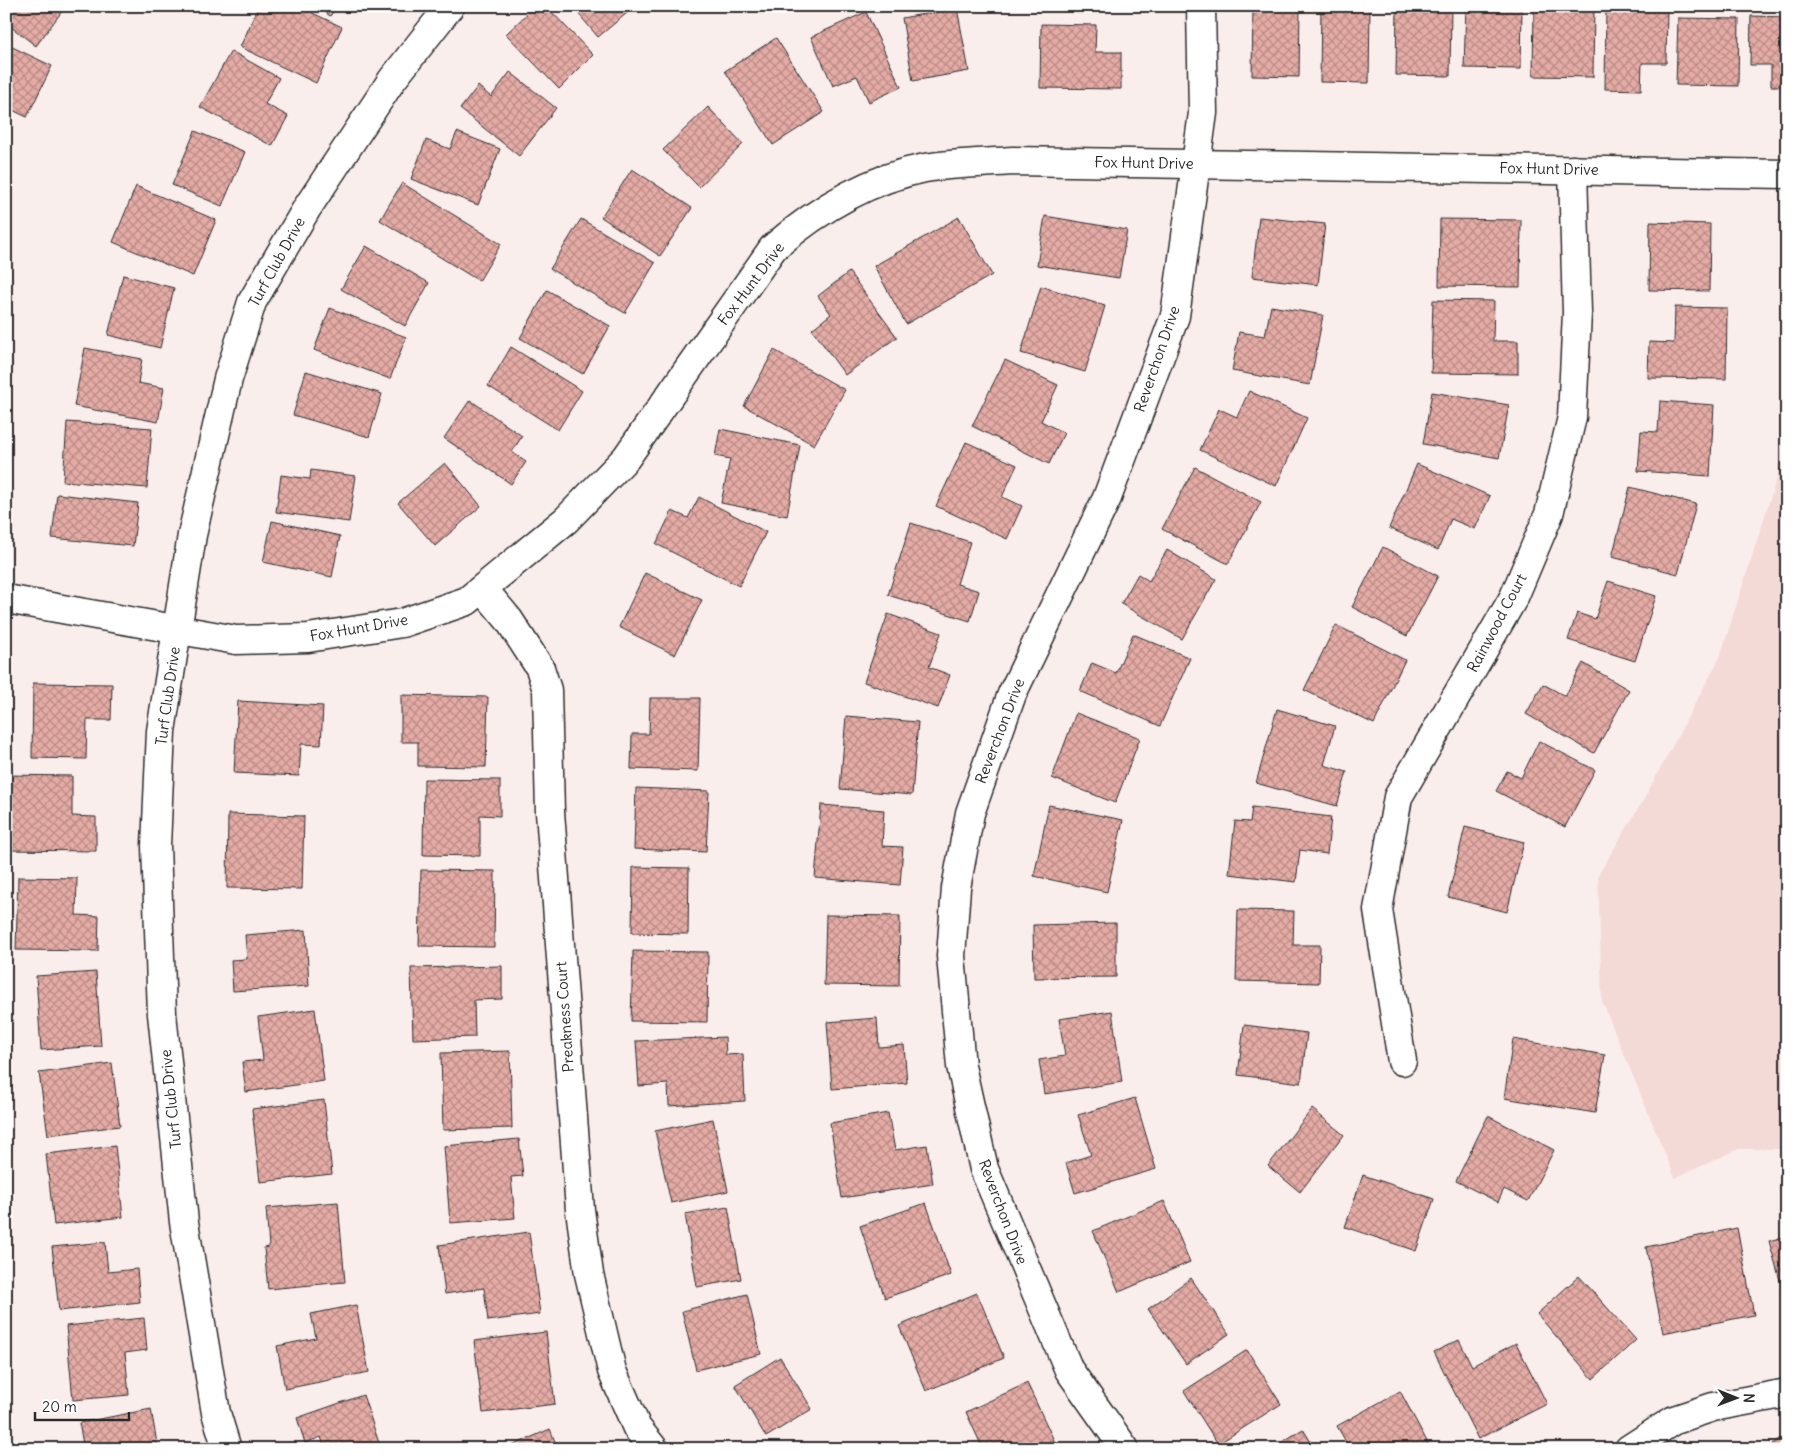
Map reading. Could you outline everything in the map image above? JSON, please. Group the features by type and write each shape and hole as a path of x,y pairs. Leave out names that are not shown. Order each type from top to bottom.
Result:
{"street":[{"name":"Turf Club Drive","path":"227,1449 216,1414 184,1222 162,1014 156,846 161,731 192,535 228,379 252,302 307,208 387,88 450,6"},
{"name":"Reverchon Drive","path":"1125,1449 1068,1370 984,1169 962,1066 951,956 956,888 970,813 1012,694 1107,498 1175,316 1203,112 1201,6"},
{"name":"Fox Hunt Drive","path":"6,599 236,640 308,638 402,623 467,601 483,590 566,520 626,458 774,248 792,232 856,190 924,168 1013,160 1787,174"},
{"name":"Rainwood Court","path":"1402,1061 1378,910 1398,797 1514,597 1549,514 1572,418 1577,313 1574,170"},
{"name":"Preakness Court","path":"483,590 509,620 535,660 547,690 550,812 580,1210 589,1274 612,1371 637,1428 654,1449"},
{"path":"1629,1449 1674,1420 1713,1407 1787,1393"}],"shaded area":[{"path":"1787,402 1787,1149 1739,1149 1675,1178 1602,1001 1598,875 1644,799 1720,657 1777,477"}],"building":[{"path":"6,6 66,6 36,46 6,23"},
{"path":"259,6 298,6 342,27 316,83 240,47"},
{"path":"317,6 337,6 330,16"},
{"path":"535,6 546,6 593,55 559,89 506,34"},
{"path":"572,6 632,6 633,8 598,37"},
{"path":"1253,6 1300,6 1299,77 1252,76"},
{"path":"1321,6 1370,6 1369,83 1320,82"},
{"path":"1397,6 1451,6 1450,76 1396,75"},
{"path":"1466,6 1522,6 1521,69 1464,68"},
{"path":"1534,6 1594,6 1593,77 1533,76"},
{"path":"1606,6 1667,6 1666,63 1642,63 1641,90 1605,89"},
{"path":"957,8 969,71 913,81 902,18"},
{"path":"866,12 901,87 869,102 857,76 833,86 811,37"},
{"path":"1751,16 1787,17 1787,86 1771,86 1771,65 1750,65"},
{"path":"1678,18 1739,19 1738,86 1676,85"},
{"path":"1041,24 1096,25 1095,52 1121,52 1121,89 1040,88"},
{"path":"776,38 824,112 773,145 725,71"},
{"path":"6,44 52,66 27,117 6,107"},
{"path":"231,51 279,78 265,104 288,116 272,146 200,107"},
{"path":"510,72 556,108 519,156 460,109 478,86 491,97"},
{"path":"708,107 743,144 699,187 663,150"},
{"path":"195,131 245,152 222,206 172,185"},
{"path":"457,132 500,149 478,205 411,179 426,140 450,149"},
{"path":"632,169 692,208 660,256 601,217"},
{"path":"402,183 501,244 479,281 380,220"},
{"path":"136,186 216,220 193,276 113,242"},
{"path":"1045,216 1127,230 1119,278 1037,265"},
{"path":"959,217 992,275 906,324 874,266"},
{"path":"1259,217 1325,224 1318,285 1252,277"},
{"path":"581,219 655,263 625,313 550,269"},
{"path":"1440,219 1521,220 1520,287 1439,286"},
{"path":"1650,222 1710,224 1709,291 1649,290"},
{"path":"366,246 429,283 405,326 341,289"},
{"path":"849,272 897,337 845,375 812,329 831,314 818,296"},
{"path":"123,275 174,288 160,348 108,335"},
{"path":"1041,286 1105,306 1085,372 1021,353"},
{"path":"547,290 610,326 583,374 520,338"},
{"path":"1433,300 1494,301 1493,341 1518,341 1518,374 1431,373"},
{"path":"1271,306 1323,315 1310,385 1232,371 1239,332 1265,336"},
{"path":"1675,307 1727,308 1726,379 1648,378 1649,342 1674,343"},
{"path":"330,308 406,337 390,379 314,350"},
{"path":"511,347 582,391 558,430 488,386"},
{"path":"85,348 142,359 138,383 164,388 158,422 74,406"},
{"path":"774,350 845,390 814,445 744,406"},
{"path":"1005,360 1058,385 1041,421 1064,433 1049,464 972,426"},
{"path":"306,371 382,394 369,437 293,415"},
{"path":"1249,391 1307,418 1276,486 1200,450 1219,409 1237,417"},
{"path":"1432,392 1509,405 1499,458 1423,444"},
{"path":"470,400 522,436 512,452 526,462 511,484 444,438"},
{"path":"1660,401 1714,405 1710,476 1638,471 1641,431 1658,432"},
{"path":"67,422 152,428 147,488 63,481"},
{"path":"720,429 800,445 787,516 721,503 730,459 715,456"},
{"path":"966,442 1017,465 1002,497 1022,506 1007,539 936,506"},
{"path":"445,463 481,506 435,546 398,503"},
{"path":"1417,464 1490,496 1475,529 1451,519 1438,550 1389,528"},
{"path":"1195,467 1261,502 1228,564 1162,529"},
{"path":"311,470 356,476 349,522 276,512 281,475 310,479"},
{"path":"1630,487 1696,504 1678,574 1612,557"},
{"path":"57,494 138,503 133,546 52,538"},
{"path":"699,497 766,532 739,586 656,544 672,511 688,518"},
{"path":"272,521 340,536 332,577 263,562"},
{"path":"911,523 970,542 957,584 979,591 970,621 888,595"},
{"path":"1383,547 1438,576 1407,636 1352,607"},
{"path":"1167,550 1216,579 1182,639 1121,604 1138,574 1149,581"},
{"path":"645,573 702,600 675,655 619,627"},
{"path":"1608,581 1656,596 1635,661 1568,640 1577,613 1595,619"},
{"path":"888,614 941,633 929,667 950,675 938,708 864,682"},
{"path":"1336,625 1405,660 1374,724 1304,690"},
{"path":"1133,634 1190,658 1160,726 1080,691 1092,663 1116,673"},
{"path":"1583,663 1629,690 1594,753 1526,714 1543,684 1565,696"},
{"path":"33,683 112,684 111,720 87,720 86,759 32,758"},
{"path":"401,695 488,697 486,767 418,766 418,742 401,742"},
{"path":"650,698 700,698 698,771 631,769 632,734 649,734"},
{"path":"238,701 323,706 321,745 301,744 299,776 234,773"},
{"path":"1277,709 1335,726 1324,765 1347,772 1337,806 1256,783"},
{"path":"1076,713 1140,738 1115,803 1052,778"},
{"path":"846,716 918,722 912,795 840,789"},
{"path":"1539,741 1595,770 1565,827 1496,791 1507,771 1521,778"},
{"path":"6,775 72,776 72,816 96,817 96,851 6,850"},
{"path":"424,779 500,780 500,816 480,815 480,856 423,855"},
{"path":"636,788 709,791 706,852 634,849"},
{"path":"821,805 884,810 882,846 903,847 900,885 815,878"},
{"path":"1049,805 1123,820 1107,892 1034,876"},
{"path":"1252,807 1331,817 1327,854 1300,850 1296,882 1229,874 1235,821 1250,822"},
{"path":"228,814 304,816 302,889 227,888"},
{"path":"1465,827 1524,842 1507,912 1448,897"},
{"path":"633,867 689,868 688,934 632,933"},
{"path":"421,870 495,871 494,947 419,946"},
{"path":"18,877 77,878 76,915 99,916 98,951 16,950"},
{"path":"1238,910 1294,911 1293,945 1320,945 1319,983 1236,981"},
{"path":"826,915 900,916 899,986 824,985"},
{"path":"1116,923 1116,977 1034,978 1033,925"},
{"path":"306,930 309,986 233,991 231,960 247,959 245,935"},
{"path":"633,951 708,952 707,1022 631,1021"},
{"path":"502,966 502,999 474,1000 475,1037 413,1039 411,968"},
{"path":"96,972 101,1046 41,1050 36,976"},
{"path":"315,1009 324,1081 246,1092 242,1062 263,1060 258,1017"},
{"path":"1112,1011 1122,1082 1044,1094 1039,1060 1065,1056 1059,1019"},
{"path":"877,1018 879,1047 904,1045 907,1083 832,1089 827,1022"},
{"path":"1244,1025 1307,1033 1301,1083 1238,1075"},
{"path":"725,1037 726,1055 743,1054 745,1101 669,1106 668,1084 639,1086 636,1041"},
{"path":"1513,1039 1605,1055 1595,1113 1504,1098"},
{"path":"510,1051 512,1128 443,1130 441,1053"},
{"path":"112,1063 120,1126 48,1135 39,1073"},
{"path":"1135,1098 1156,1169 1075,1193 1066,1163 1091,1155 1078,1115"},
{"path":"324,1100 332,1174 260,1182 252,1109"},
{"path":"1312,1109 1344,1135 1300,1192 1268,1166"},
{"path":"888,1113 895,1150 927,1145 933,1184 842,1198 830,1123"},
{"path":"1488,1116 1554,1150 1528,1201 1504,1189 1498,1202 1456,1181"},
{"path":"713,1119 728,1191 671,1203 655,1131"},
{"path":"519,1139 523,1176 511,1177 515,1218 450,1223 444,1146"},
{"path":"115,1146 123,1217 54,1225 46,1154"},
{"path":"1363,1175 1434,1199 1416,1251 1345,1227"},
{"path":"1164,1201 1190,1262 1119,1292 1093,1231"},
{"path":"338,1202 345,1282 268,1289 264,1248 269,1247 266,1208"},
{"path":"926,1203 951,1275 885,1298 860,1226"},
{"path":"728,1207 741,1279 697,1287 685,1214"},
{"path":"1737,1228 1754,1315 1663,1333 1646,1247"},
{"path":"529,1232 540,1314 488,1321 484,1288 445,1294 439,1245"},
{"path":"1787,1236 1787,1305 1769,1241"},
{"path":"105,1242 108,1272 137,1269 140,1302 59,1311 52,1247"},
{"path":"1579,1276 1636,1340 1593,1379 1537,1314"},
{"path":"1191,1278 1229,1334 1186,1364 1148,1309"},
{"path":"977,1293 1004,1358 926,1391 899,1326"},
{"path":"747,1294 761,1354 696,1370 682,1311"},
{"path":"356,1305 369,1372 285,1389 277,1346 316,1338 311,1314"},
{"path":"144,1318 147,1350 125,1353 129,1395 73,1400 66,1326"},
{"path":"546,1332 555,1404 483,1413 474,1341"},
{"path":"1459,1340 1472,1366 1516,1343 1547,1404 1478,1439 1434,1352"},
{"path":"1247,1350 1281,1404 1218,1444 1184,1391"},
{"path":"780,1357 812,1409 766,1437 735,1385"},
{"path":"1027,1383 1058,1449 983,1449 966,1412"},
{"path":"1400,1391 1431,1449 1350,1449 1337,1426"},
{"path":"363,1395 381,1449 325,1449 321,1437 305,1443 297,1418"},
{"path":"151,1409 158,1449 84,1449 79,1423"},
{"path":"550,1429 558,1449 505,1449"},
{"path":"1303,1429 1315,1449 1271,1449"},
{"path":"1787,1434 1787,1449 1767,1449"},
{"path":"826,1446 899,1446 899,1449 826,1449"}]}
